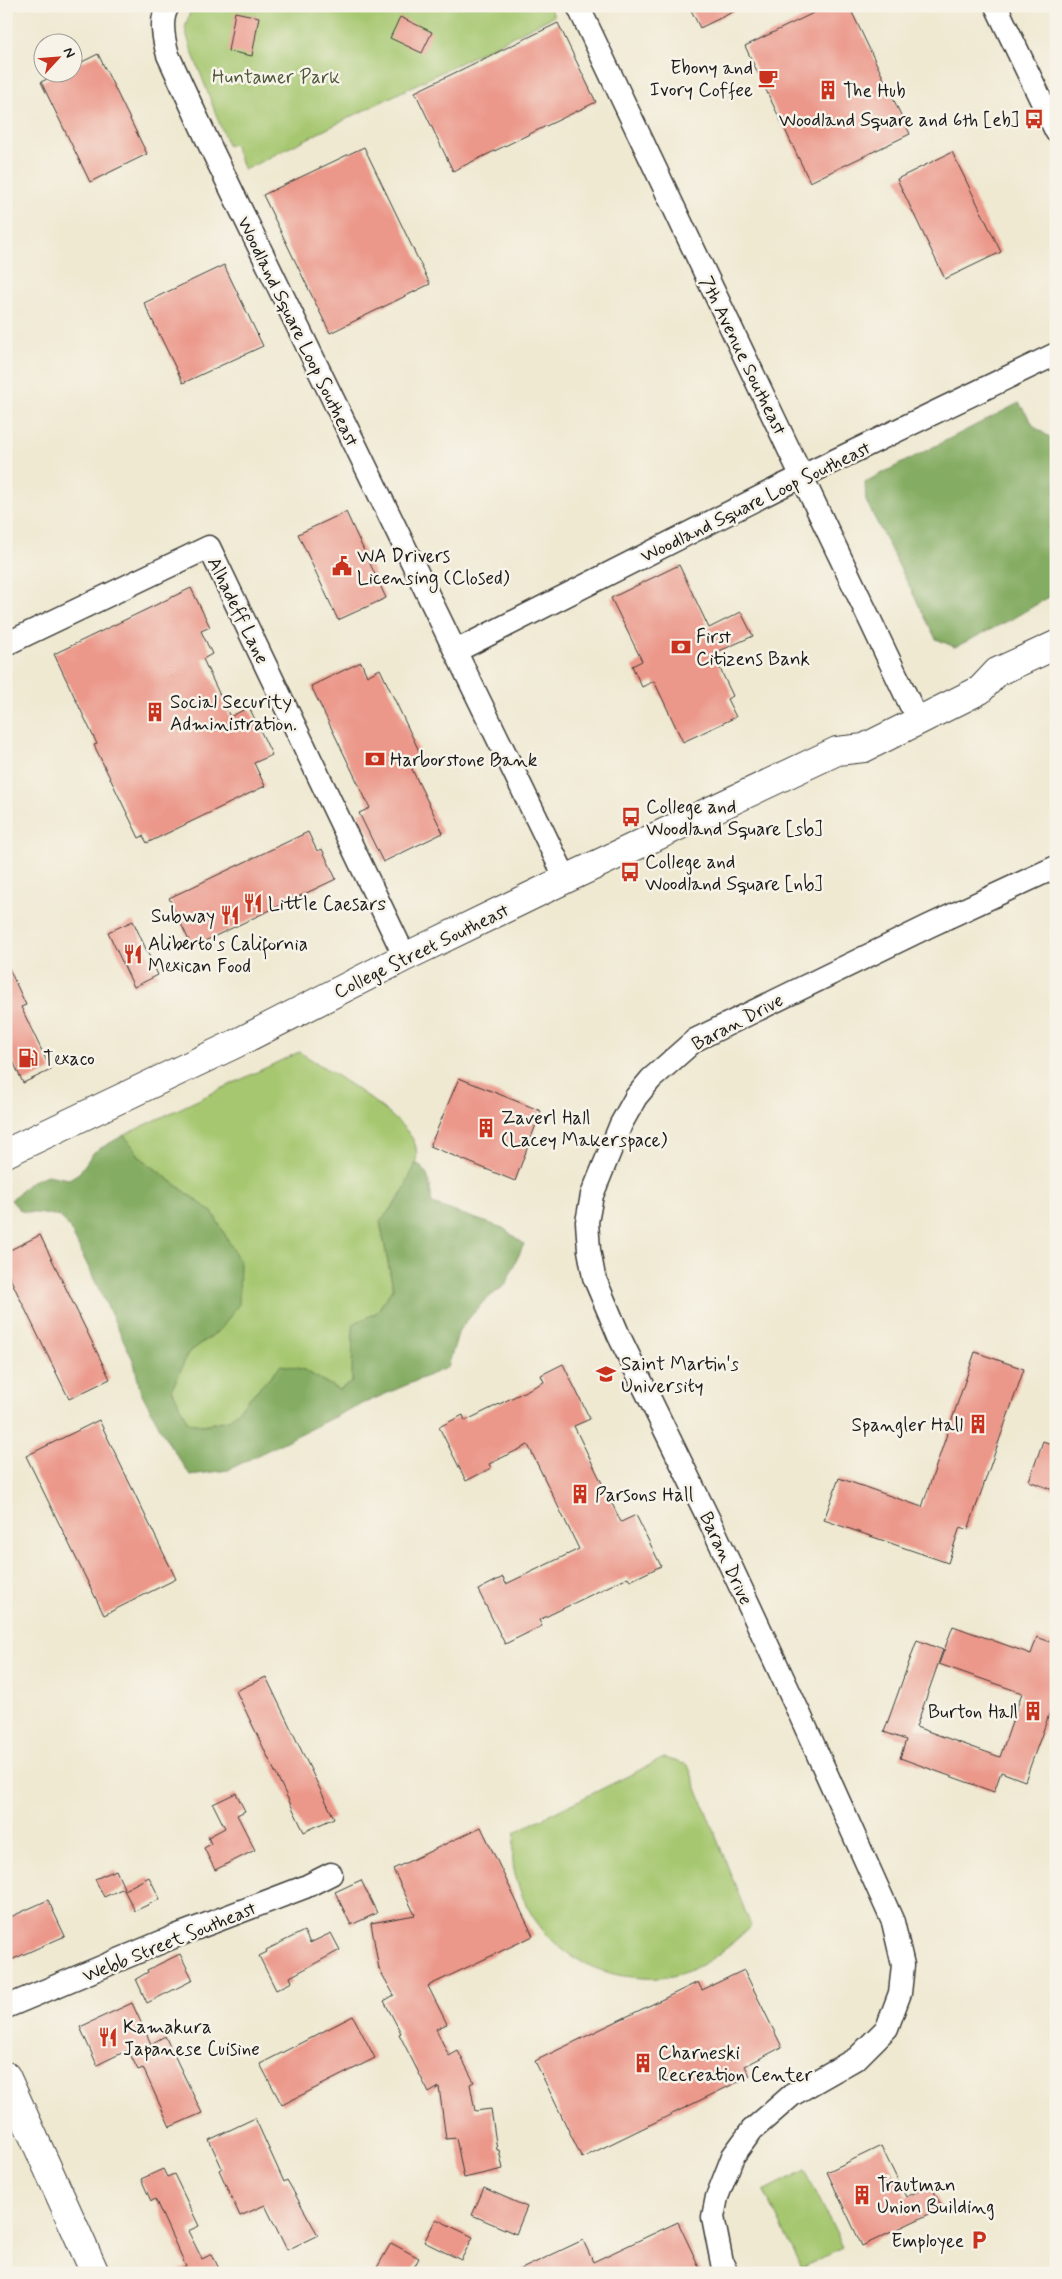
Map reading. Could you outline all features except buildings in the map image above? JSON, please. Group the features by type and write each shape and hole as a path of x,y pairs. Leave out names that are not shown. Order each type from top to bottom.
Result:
{"main road":[{"name":"College Street Southeast","path":"6,1153 234,1044 405,957 566,879 837,751 864,748 980,690 997,672 1056,645"},
{"name":"College Street Southeast","path":"837,751 856,730 973,672 997,672"},
{"path":"6,2076 95,2273"}],"street":[{"name":"Woodland Square Loop Southeast","path":"168,6 165,10 163,39 168,55 244,219 566,879"},
{"name":"7th Avenue Southeast","path":"578,6 648,157 803,476 910,704"},
{"path":"1003,8 1056,131"},
{"name":"Woodland Square Loop Southeast","path":"456,651 803,476 1056,354"},
{"name":"Alhadeff Lane","path":"6,644 209,547 405,957"},
{"name":"Baran Drive","path":"727,2273 722,2263 713,2217 717,2197 732,2156 752,2130 792,2095 857,2058 887,2028 900,1994 903,1965 893,1922 810,1735 619,1336 594,1277 589,1250 588,1222 592,1195 621,1124 636,1097 651,1079 695,1040 929,926 1056,867"},
{"name":"Webb Street Southeast","path":"6,2007 176,1936 305,1887 331,1874"}],"green space":[{"name":"Huntamer Park","path":"192,6 549,6 554,16 244,170 234,144 228,146 190,46 185,28"},
{"path":"1019,403 1035,427 1056,442 1056,593 1010,620 955,647 936,639 866,501 865,482"},
{"path":"299,1052 345,1081 381,1107 409,1133 415,1144 417,1154 412,1175 400,1196 380,1222 393,1288 376,1313 353,1324 352,1382 339,1390 302,1369 281,1365 229,1420 203,1425 188,1423 172,1389 188,1353 221,1329 213,1213 141,1158 124,1135"},
{"path":"124,1135 141,1158 213,1213 240,1262 239,1304 221,1329 188,1353 172,1389 188,1423 203,1425 229,1420 281,1365 302,1369 339,1390 352,1382 353,1324 376,1313 393,1288 380,1221 399,1200 416,1163 421,1166 427,1176 432,1204 503,1228 524,1244 505,1285 483,1302 459,1330 448,1367 346,1411 228,1470 190,1475 166,1439 140,1390 134,1362 70,1229 59,1216 21,1211 11,1200 30,1182 47,1175 69,1179 79,1173 94,1152"},
{"path":"664,1758 688,1765 751,1926 715,1956 684,1973 660,1978 624,1976 603,1971 567,1953 539,1925 528,1908 514,1870 515,1832"},
{"path":"805,2170 843,2247 802,2268 764,2191"}],"place":[{"name":"Ebony and Ivory Coffee","path":"768,78"},
{"name":"The Hub","path":"828,90"},
{"name":"Woodland Square and 6th [eb]","path":"1034,119"},
{"name":"WA Drivers Licensing (Closed)","path":"342,566"},
{"name":"First Citizens Bank","path":"681,647"},
{"name":"Social Security Administration.","path":"155,712"},
{"name":"Harborstone Bank","path":"375,759"},
{"name":"College and Woodland Square [sb]","path":"631,817"},
{"name":"College and Woodland Square [nb]","path":"630,872"},
{"name":"Little Caesars","path":"253,903"},
{"name":"Subway","path":"230,915"},
{"name":"Aliberto's California Mexican Food","path":"133,954"},
{"name":"Texaco","path":"28,1058"},
{"name":"Zaverl Hall (Lacey Makerspace)","path":"486,1128"},
{"name":"Saint Martin's University","path":"606,1374"},
{"name":"Spangler Hall","path":"978,1424"},
{"name":"Parsons Hall","path":"580,1494"},
{"name":"Burton Hall","path":"1033,1711"},
{"name":"Kamakura Japanese Cuisine","path":"108,2037"},
{"name":"Charneski Recreation Center","path":"643,2063"},
{"name":"Trautman Union Building","path":"862,2195"},
{"name":"Employee","path":"979,2240"}]}
